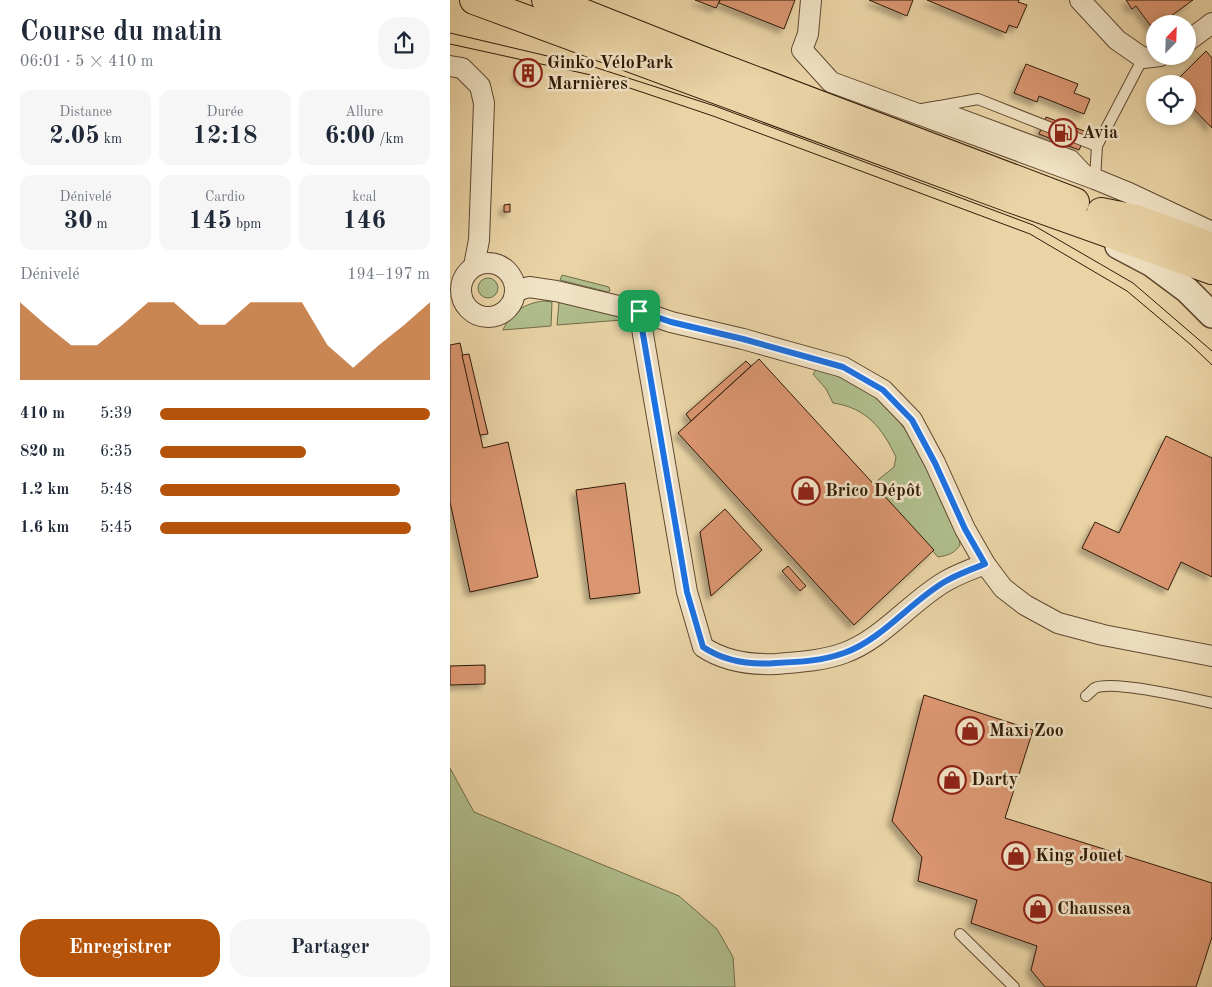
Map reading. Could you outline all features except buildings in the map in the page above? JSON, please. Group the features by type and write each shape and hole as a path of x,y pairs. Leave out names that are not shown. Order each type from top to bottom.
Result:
{"main road":[{"path":"474,0 1010,198 1212,270"},
{"path":"546,0 566,6 701,60 1101,212 1133,228 1212,258"},
{"path":"1101,212 1136,219 1212,247"}],"street":[{"path":"811,0 808,34 802,50 831,82 1095,179 1212,232"},
{"path":"1080,0 1117,40 1146,54"},
{"path":"1196,35 1212,23"},
{"path":"450,66 462,68 480,86 484,103 479,240 474,266 464,277 461,293 467,307 473,313 489,317 497,316 510,306 514,299 516,291 513,277 503,267 490,262 474,266"},
{"path":"1010,198 1116,245 1152,264 1187,290 1212,315"},
{"path":"516,291 529,287 556,291 639,311 671,322 743,339 843,367 883,390 912,420 935,463 965,529 985,564 1003,588 1025,606 1058,623 1103,635 1203,654"},
{"path":"639,311 687,592 703,647 715,655 736,661 769,664 810,662 843,654 863,644 945,581 985,564"}],"lane":[{"path":"1095,179 1097,146 1146,65"},
{"path":"908,111 978,99 1097,146"},
{"path":"939,106 1073,156 1095,179"},
{"path":"1203,654 1212,668"},
{"path":"1086,696 1094,688 1109,686 1180,695 1212,703"},
{"path":"960,934 1014,987"}],"green space":[{"path":"562,275 609,287 610,291 560,280"},
{"path":"484,278 492,278 498,284 498,292 492,298 484,298 478,292 478,284"},
{"path":"544,301 552,302 551,326 503,330 514,313 525,306"},
{"path":"559,302 598,310 622,318 622,320 557,325"},
{"path":"816,370 822,370 861,387 879,400 909,434 931,475 959,538 960,545 953,552 938,557 873,484 894,467 896,457 879,428 872,421 855,409 833,403 826,389 813,374"},
{"path":"450,768 474,812 679,896 717,929 733,957 735,987 450,987"}],"tram line":[{"path":"450,33 594,67 715,106 1033,225 1133,283 1212,351"},
{"path":"450,44 591,75 713,116 1030,234 1127,291 1212,365"}],"place":[{"name":"Ginko VéloPark Marnières","path":"528,73"},
{"name":"Avia","path":"1063,133"},
{"name":"Brico Dépôt","path":"806,491"},
{"name":"Maxi Zoo","path":"970,731"},
{"name":"Darty","path":"952,780"},
{"name":"King Jouet","path":"1016,856"},
{"name":"Chaussea","path":"1038,909"}],"route":[{"path":"639,311 671,322 743,339 843,367 883,390 912,420 935,463 965,529 985,564 945,581 863,644 843,654 810,662 769,664 736,661 715,655 703,647 687,592 639,311"}]}
